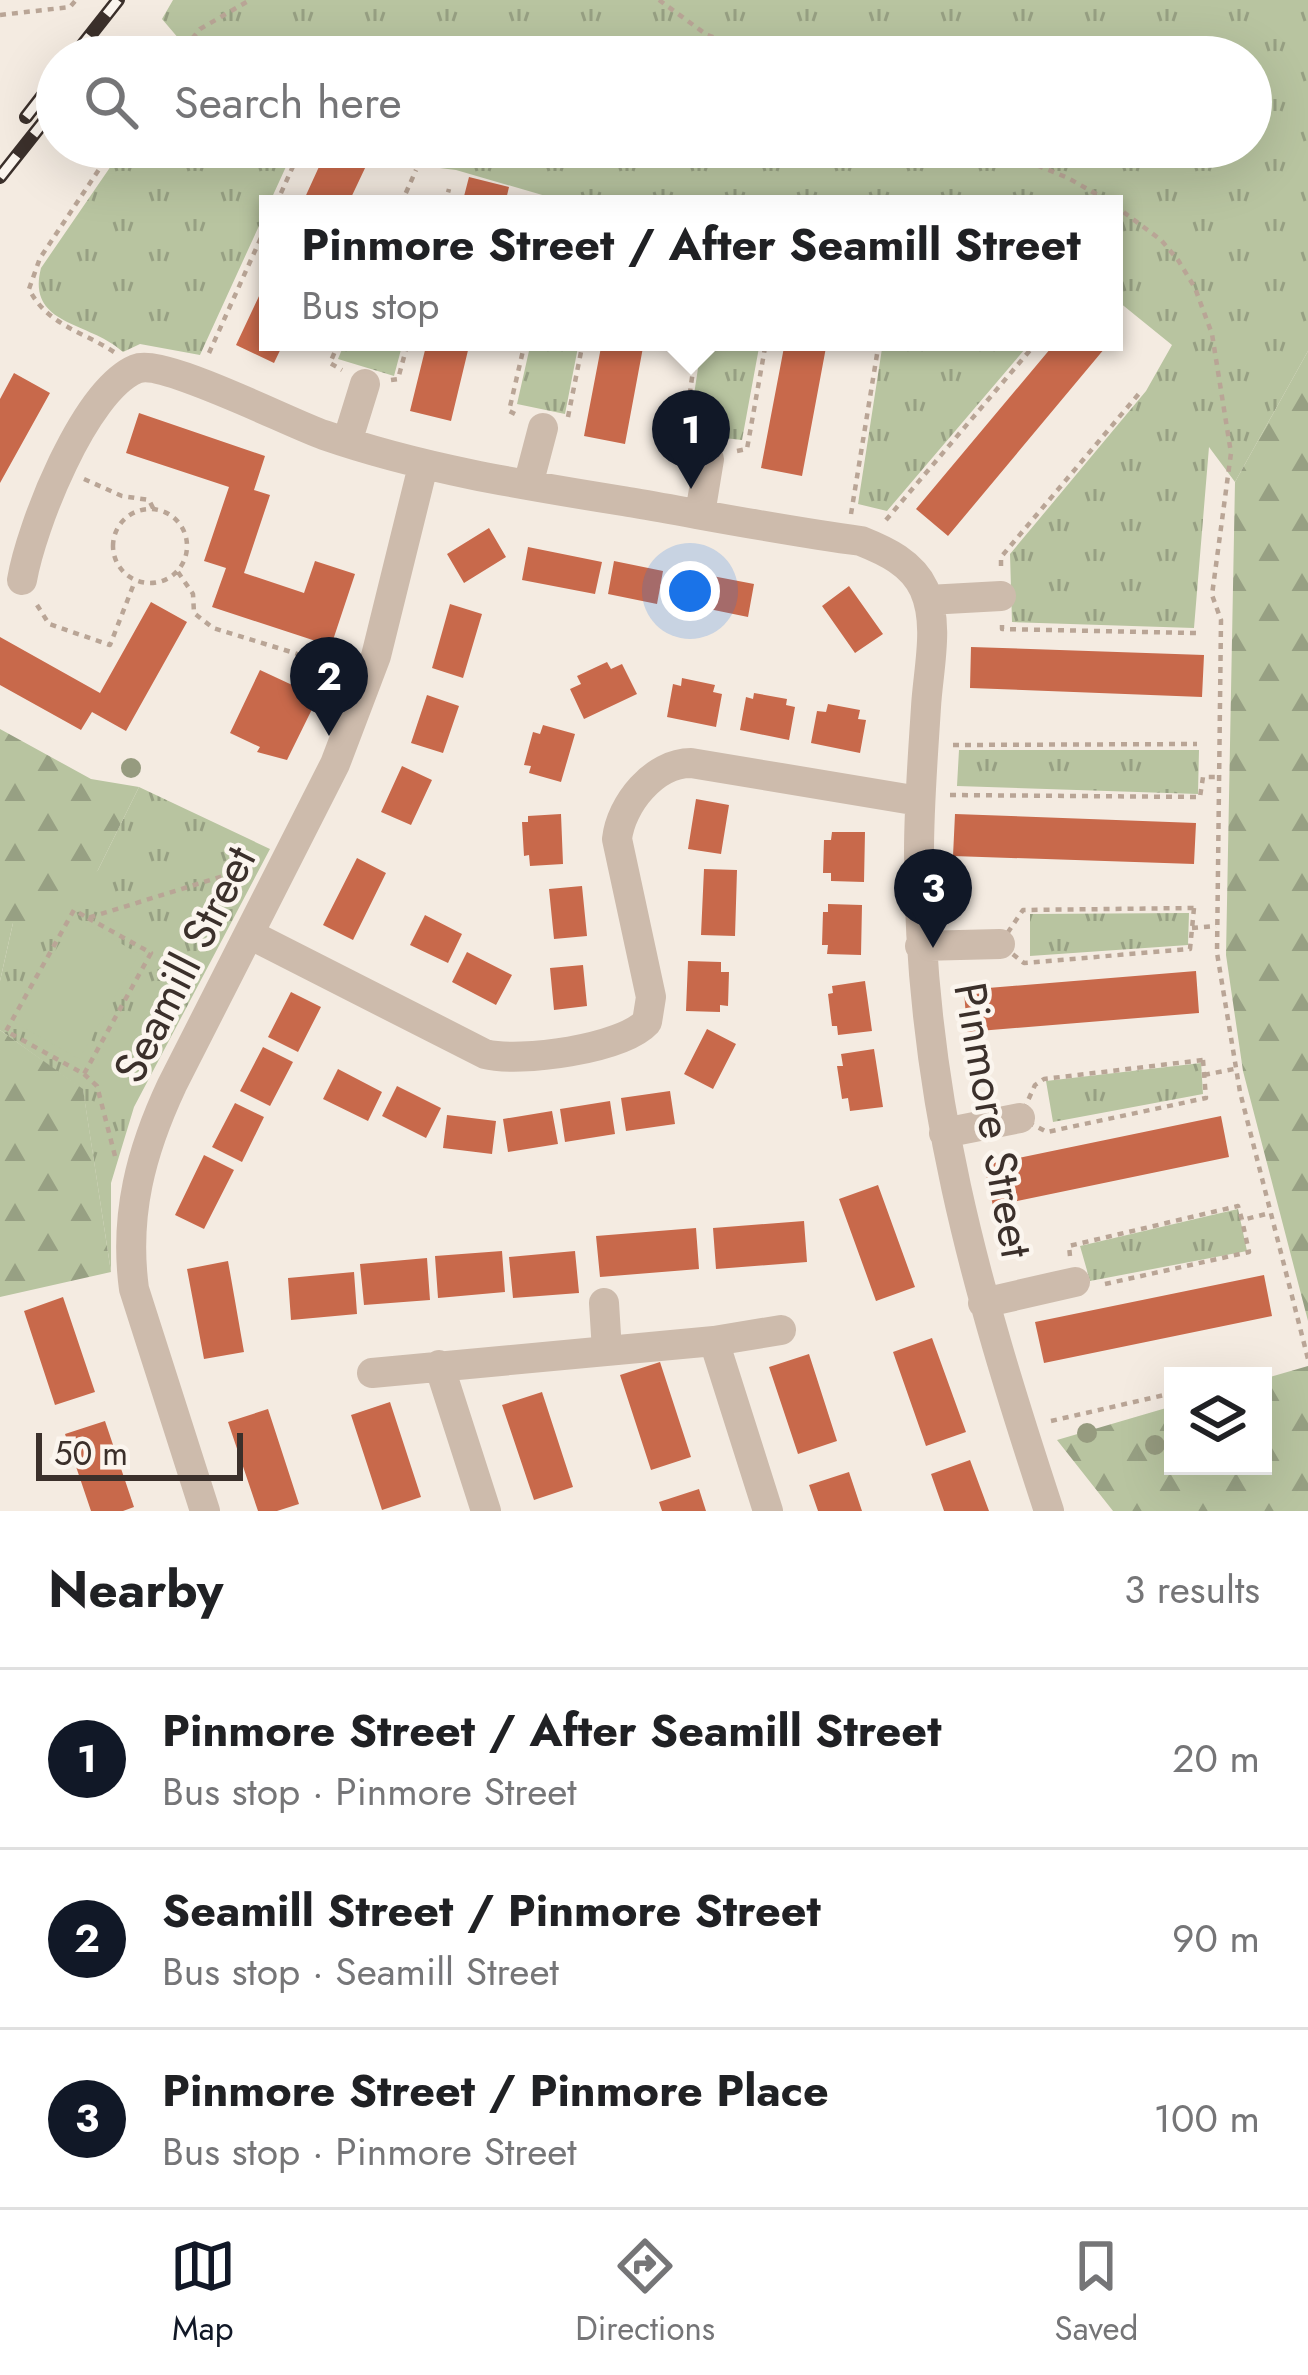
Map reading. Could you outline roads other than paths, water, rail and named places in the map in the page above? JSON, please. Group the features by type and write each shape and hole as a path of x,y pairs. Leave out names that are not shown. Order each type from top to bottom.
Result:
{"street":[{"path":"22,580 28,543 61,469 107,392 134,370 158,368 347,442 423,466 861,541 902,561 928,600 1001,596"},
{"path":"347,442 365,384"},
{"path":"528,485 543,428"},
{"path":"700,514 709,459"},
{"name":"Seamill Street","path":"205,1511 134,1289 131,1252 137,1180 147,1137 335,764 369,676 423,466"},
{"name":"Pinmore Street","path":"928,600 932,627 920,798 920,946 930,1053 983,1303 1049,1511"},
{"path":"251,934 485,1054 521,1057 622,1040 647,1022 651,997 617,839 619,825 632,801 665,769 691,763 920,798"},
{"path":"920,946 1000,944"},
{"path":"944,1133 1020,1118"},
{"path":"983,1303 1075,1282"},
{"path":"604,1303 607,1351"},
{"path":"372,1373 714,1341 781,1330"},
{"path":"714,1341 768,1511"},
{"path":"440,1365 486,1511"}],"railway":[{"path":"90,36 118,0"},
{"path":"26,117 36,104"},
{"path":"0,177 36,132"}],"place":[{"name":"Pinmore Street / After Seamill Street","path":"691,489"},
{"name":"Seamill Street / Pinmore Street","path":"329,736"},
{"name":"Pinmore Street / Pinmore Place","path":"933,948"}]}
